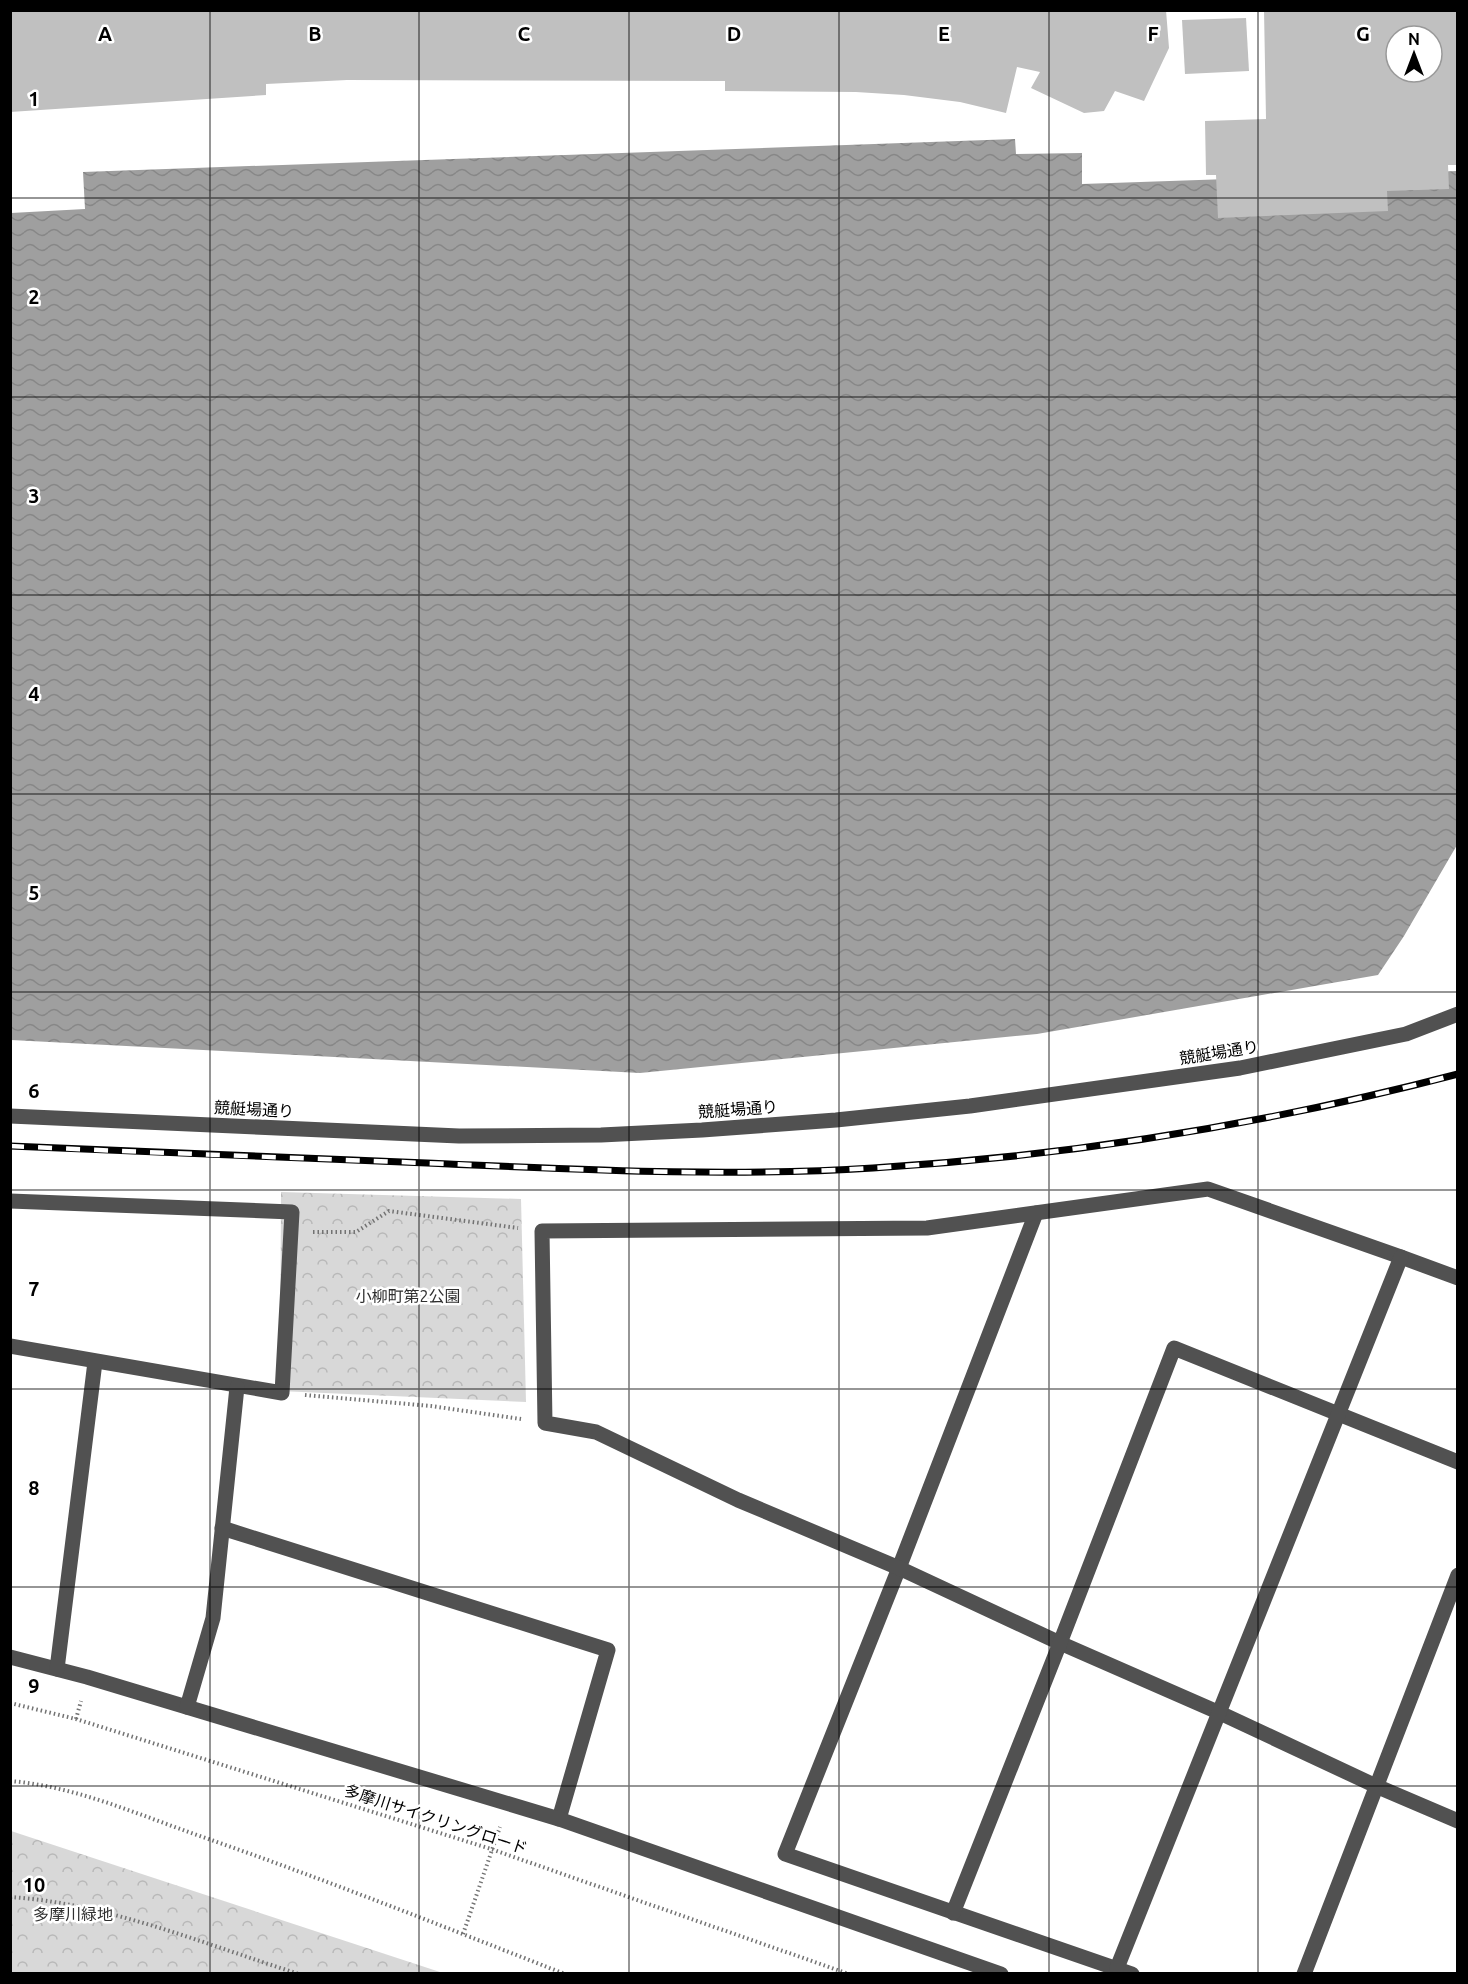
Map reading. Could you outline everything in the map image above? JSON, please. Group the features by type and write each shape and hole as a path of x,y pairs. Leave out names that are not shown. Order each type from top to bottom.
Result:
{"street":[{"name":"競艇場通り","path":"10,1116 459,1136 601,1135 702,1130 836,1120 970,1106 1217,1071 1406,1034 1458,1014"},
{"path":"1457,1277 1208,1189 927,1228 542,1231 545,1423 596,1432 738,1500 899,1568 1060,1643 1458,1821"},
{"path":"10,1201 292,1212 282,1394 10,1346"},
{"path":"1036,1214 785,1854 1132,1974"},
{"path":"1117,1968 1401,1257"},
{"path":"952,1913 1174,1348 1458,1462"},
{"path":"57,1669 95,1362"},
{"path":"187,1707 213,1618 237,1387"},
{"path":"222,1528 608,1650 559,1819"},
{"path":"1304,1974 1458,1575"},
{"path":"10,1657 187,1707 559,1819 1001,1974"}],"path":[{"path":"291,1232 356,1232 389,1211 542,1231"},
{"path":"282,1394 431,1406 545,1423"},
{"name":"多摩川サイクリングロード","path":"10,1702 87,1723 491,1849 849,1974"},
{"path":"10,1781 39,1783 100,1801 273,1862 565,1974"},
{"path":"463,1934 508,1804"},
{"path":"10,1897 43,1899 87,1908 147,1924 299,1974"}],"green space":[{"name":"小柳町第2公園","path":"281,1192 521,1199 526,1402 280,1391"},
{"name":"多摩川緑地","path":"11,1831 443,1973 11,1973"}],"water":[{"path":"1015,139 1016,154 1082,153 1082,184 1457,171 1457,845 1404,936 1378,975 1037,1034 640,1073 11,1040 11,213 85,209 83,172"}],"building":[{"path":"10,10 1166,10 1169,48 1144,101 1115,91 1104,111 1084,113 1031,88 1040,72 1017,67 1006,113 960,102 904,95 856,92 725,91 725,81 347,80 266,84 266,95 10,112"},
{"path":"1264,10 1458,10 1458,165 1448,165 1449,189 1387,191 1388,211 1218,218 1216,175 1206,175 1205,121 1266,119"},
{"path":"1246,18 1249,71 1185,74 1182,20"}],"railway":[{"path":"10,1146 608,1170 820,1171 947,1163 1168,1135 1314,1108 1458,1074"}]}
